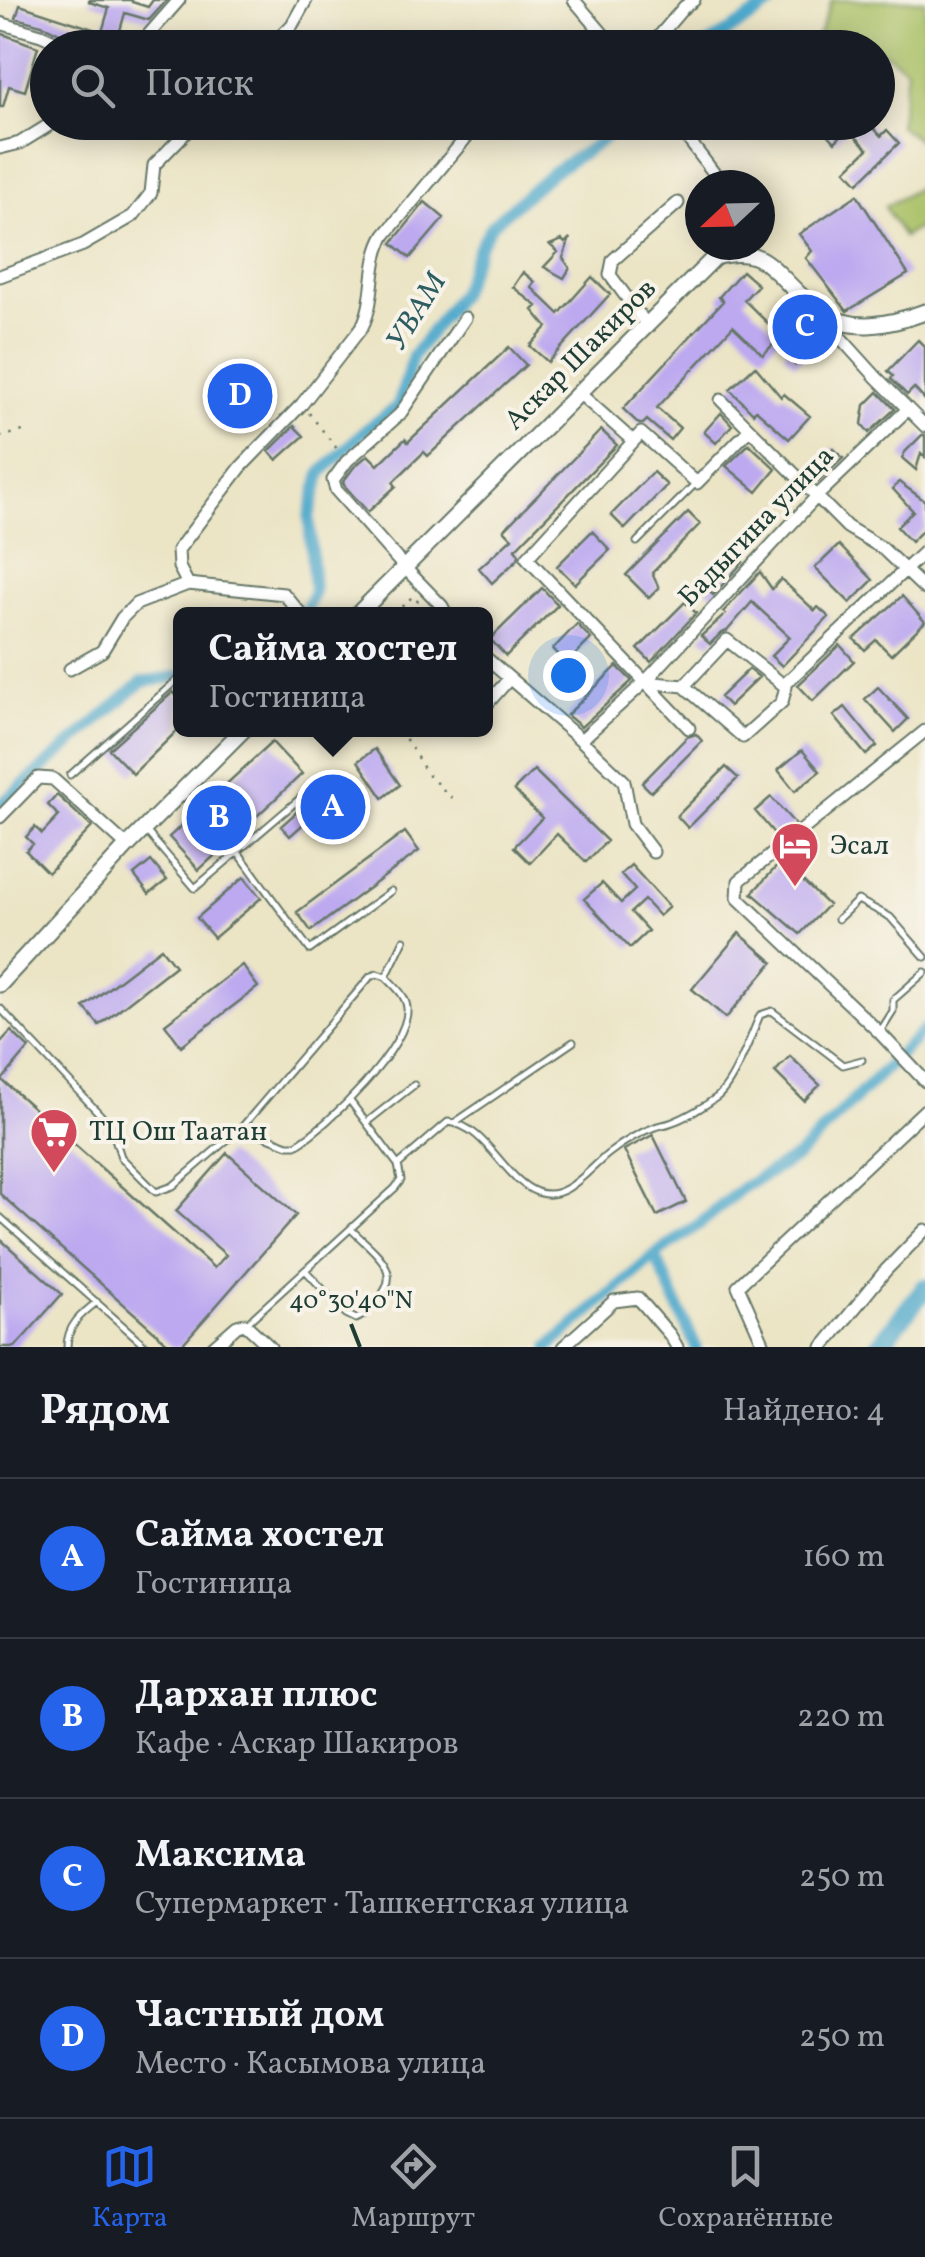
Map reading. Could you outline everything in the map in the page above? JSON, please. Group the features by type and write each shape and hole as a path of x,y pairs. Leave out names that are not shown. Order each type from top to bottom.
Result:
{"main road":[{"name":"Аскар Шакиров","path":"365,607 711,260"},
{"name":"Аскар Шакиров","path":"766,260 817,312"},
{"path":"817,312 843,321 880,326 925,312"},
{"path":"0,984 144,828 236,737"}],"street":[{"path":"152,30 178,0"},
{"path":"287,30 306,0"},
{"path":"574,0 600,30"},
{"path":"663,30 686,2"},
{"path":"0,23 30,34"},
{"path":"0,148 30,137"},
{"path":"0,276 82,245 134,216 151,193 154,165 178,140"},
{"path":"188,584 178,567 178,550 241,467 302,404 362,327 370,313 378,246 463,140"},
{"path":"689,140 712,170"},
{"path":"647,325 610,275 612,260 678,203"},
{"path":"817,312 925,426"},
{"path":"442,607 336,490 332,480 400,414 465,318"},
{"path":"579,393 633,441"},
{"path":"721,400 848,526 882,548 925,589"},
{"name":"Бадыгина улица","path":"581,740 645,682 818,495 908,409"},
{"path":"689,728 528,558 641,433 696,483 750,429"},
{"path":"645,682 684,686 743,737 782,702 787,682 925,551"},
{"path":"70,668 102,651 122,618 136,604 188,584 284,594 294,607"},
{"path":"684,686 727,640 786,687"},
{"path":"493,664 624,781 632,824 653,852"},
{"path":"493,697 509,679"},
{"path":"925,731 739,881 738,898 925,1081"},
{"path":"0,817 38,778 53,779 127,846"},
{"path":"765,1347 738,1286 925,1110"},
{"path":"822,1347 925,1230"},
{"path":"563,1347 614,1301 638,1298 677,1347"},
{"path":"214,1347 245,1324 270,1347"}],"lane":[{"path":"637,542 696,483"},
{"path":"70,775 173,684"},
{"path":"144,828 195,888 324,778"},
{"path":"238,851 310,950 391,891"},
{"path":"838,920 858,900 890,917 925,957"},
{"path":"386,977 404,940"},
{"path":"883,1036 894,1011 893,1000 925,972"},
{"path":"0,1008 110,1126 121,1157 156,1192 173,1186 242,1127 370,978 377,974 386,977 405,998 408,1013 402,1034 350,1101 296,1145 242,1127"},
{"path":"398,1164 448,1122 464,1126 528,1188 545,1195 572,1186 611,1152 720,1095 760,1015 766,1012 772,1011 843,1064 862,1060"},
{"path":"454,1123 572,1042"},
{"path":"366,1122 414,1085"},
{"path":"245,1324 400,1180 398,1164 350,1101"},
{"path":"0,1217 148,1347"},
{"path":"305,1270 346,1314 356,1320 363,1316 387,1289 390,1277 388,1268 350,1228"},
{"path":"67,1347 70,1330 96,1302"}],"path":[{"path":"302,404 342,455"},
{"path":"0,437 27,430"},
{"path":"401,607 413,596 423,607"},
{"path":"404,737 428,775 454,800"}],"green space":[{"path":"832,0 925,0 925,142 899,126 907,69 895,60 895,30 821,30"},
{"path":"925,184 925,224 903,237 885,207"}],"building":[{"path":"132,0 148,7 153,0 167,0 149,20 125,13 120,30 103,30 109,8 89,2"},
{"path":"20,5 96,30 53,30 16,18"},
{"path":"0,33 30,44 30,74 25,91 9,86 0,107"},
{"path":"895,139 899,143 858,183 846,170 868,149 859,140"},
{"path":"857,195 908,274 847,311 806,258 812,251 799,234"},
{"path":"425,202 444,218 410,258 392,243"},
{"path":"570,238 563,258 570,268 564,278 544,267 558,252 550,245 562,240 565,243"},
{"path":"742,271 758,285 744,300 781,336 763,355 733,326 657,408 680,428 670,440 647,420 639,424 623,409 723,301 719,297"},
{"path":"523,272 535,282 531,287 559,314 592,277 610,294 548,362 530,346 547,327 533,310 537,306 513,287"},
{"path":"802,319 821,339 795,365 784,354 794,327"},
{"path":"918,340 925,347 925,400 914,388 907,395 888,371"},
{"path":"509,347 526,365 428,456 424,452 368,512 343,482 354,467 368,455 378,465 405,439 408,442"},
{"path":"755,366 781,397 784,394 810,416 789,439 756,410 753,413 730,389"},
{"path":"878,392 895,409 869,433 862,424 865,405"},
{"path":"721,413 732,425 716,443 704,432"},
{"path":"294,426 304,436 277,460 269,451"},
{"path":"601,430 617,445 515,549 518,559 492,583 479,568 512,538 504,530"},
{"path":"922,435 925,457 921,453 916,470 902,458"},
{"path":"749,444 776,469 757,492 726,466"},
{"path":"833,448 843,458 818,482 810,474"},
{"path":"653,472 667,485 625,529 611,515"},
{"path":"899,482 925,501 925,528 911,542 897,527 913,511 893,489"},
{"path":"688,512 700,524 652,573 659,588 649,598 626,575"},
{"path":"592,531 610,550 575,584 557,566"},
{"path":"839,545 873,580 850,603 815,568"},
{"path":"733,552 743,562 713,595 702,585"},
{"path":"760,572 772,589 781,579 815,611 818,607 829,617 782,666 771,656 790,637 752,602 710,644 701,636 726,614 723,612"},
{"path":"542,588 558,605 506,656 493,642 493,636"},
{"path":"902,596 925,622 891,655 876,640 865,650 854,639"},
{"path":"685,602 696,613 651,662 638,649"},
{"path":"577,624 591,639 567,663 553,649"},
{"path":"840,645 854,661 813,701 798,685"},
{"path":"617,666 632,681 581,727 567,715"},
{"path":"749,669 759,677 729,706 720,697"},
{"path":"878,687 908,719 895,732 865,699"},
{"path":"173,692 173,735 133,774 109,749"},
{"path":"845,707 877,746 866,755 834,716"},
{"path":"696,734 702,741 651,792 642,783 687,737"},
{"path":"272,742 302,774 199,870 169,837"},
{"path":"375,749 400,785 383,798 358,761"},
{"path":"802,750 820,771 795,791 778,770"},
{"path":"726,767 738,778 688,828 677,816"},
{"path":"534,770 607,841 586,862 557,834 530,863 514,847 542,818 514,790"},
{"path":"340,794 347,804 318,826 312,817"},
{"path":"57,795 92,827 48,873 26,851 33,844 26,837 35,827 42,834 59,816 48,805"},
{"path":"771,797 795,824 778,838 755,811"},
{"path":"309,801 318,811 290,836 281,826"},
{"path":"405,832 419,851 311,931 297,912"},
{"path":"151,861 167,880 149,894 134,875"},
{"path":"782,861 828,905 800,934 752,893"},
{"path":"631,865 669,907 659,916 644,900 631,912 648,931 630,948 584,899 602,883 621,903 635,890 621,874"},
{"path":"244,877 261,898 214,938 197,918"},
{"path":"739,933 773,962 726,1018 692,989"},
{"path":"161,948 175,966 99,1025 84,1007"},
{"path":"242,965 258,987 181,1046 165,1024"},
{"name":"ТЦ Ош Таатан","path":"11,1031 29,1048 2,1080 214,1268 226,1255 176,1211 227,1153 296,1215 180,1347 172,1347 0,1194 0,1043"},
{"path":"790,1056 820,1085 804,1101 775,1072"},
{"path":"653,1135 686,1202 657,1216 624,1150"},
{"path":"0,1239 62,1294 15,1347 0,1347"}],"waterway":[{"name":"УВАМ","path":"731,30 778,0"},
{"name":"УВАМ","path":"307,607 314,592 309,517 321,473 364,431 398,406 413,356 461,292 492,225 551,173 603,140"},
{"name":"УВАМ","path":"0,805 142,682 173,677"},
{"path":"549,1347 655,1255 742,1188 798,1156 925,1029"},
{"path":"655,1255 696,1347"},
{"path":"878,1347 925,1288"}],"place":[{"name":"Максима","path":"805,327"},
{"name":"Частный дом","path":"240,396"},
{"name":"Сайма хостел","path":"333,807"},
{"name":"Дархан плюс","path":"219,818"},
{"name":"Эсал","path":"795,888"},
{"name":"ТЦ Ош Таатан","path":"54,1174"}]}
